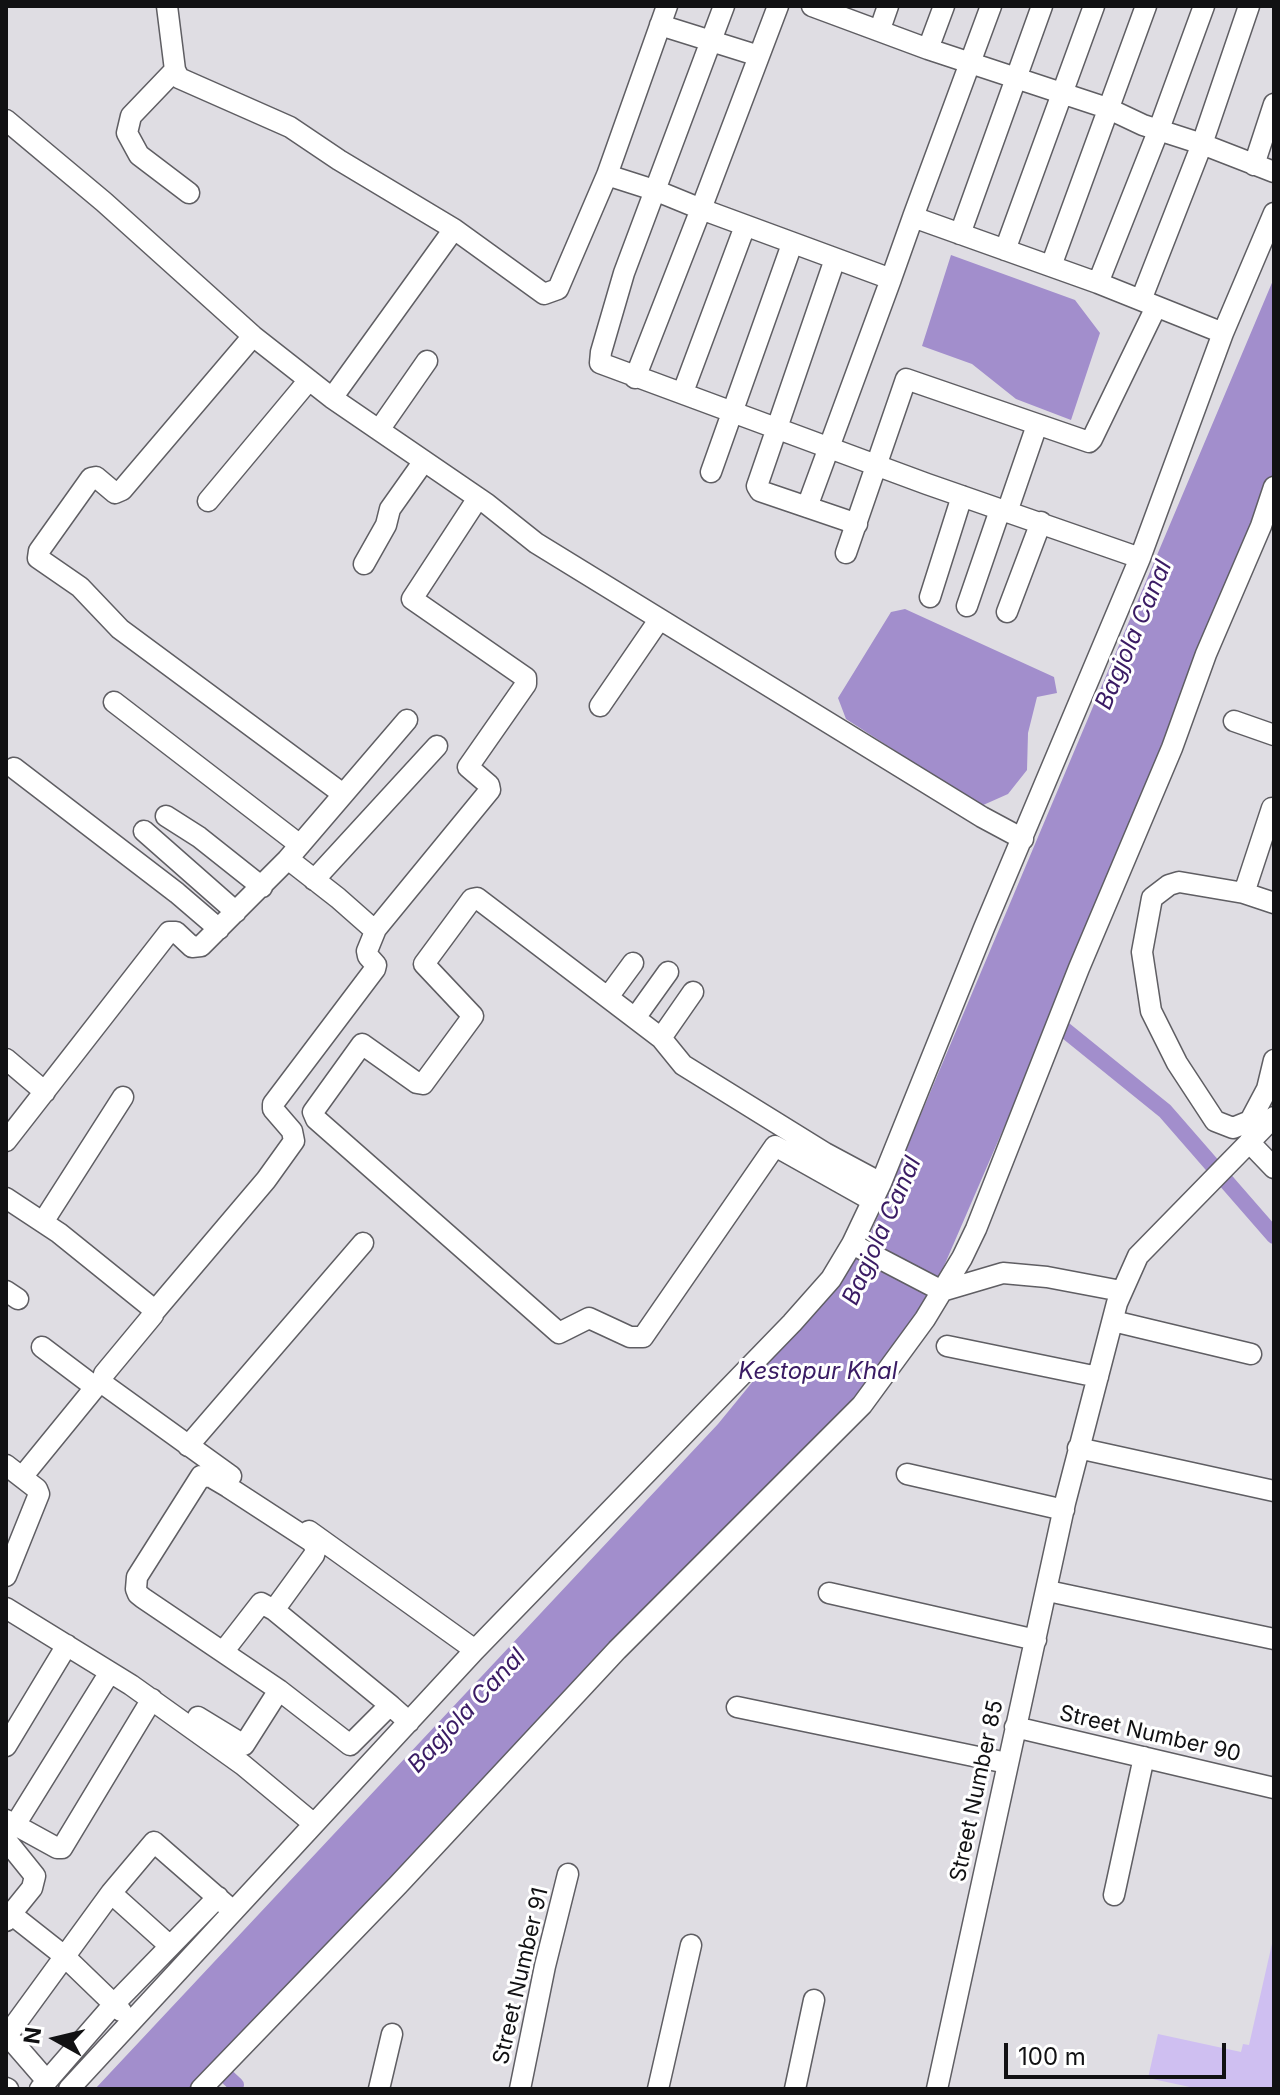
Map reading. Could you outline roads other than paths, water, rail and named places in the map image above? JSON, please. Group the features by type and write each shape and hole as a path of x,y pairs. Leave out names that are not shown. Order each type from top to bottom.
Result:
{"street":[{"path":"167,6 175,70 179,78 290,127 454,229 538,291 552,293 558,289 607,175 663,15 711,42 759,56"},
{"path":"724,6 624,273 599,359 604,366 1140,558"},
{"path":"635,378 778,6"},
{"path":"880,29 888,6"},
{"path":"928,49 944,6"},
{"path":"807,507 991,6"},
{"path":"960,234 1042,6"},
{"path":"1005,250 1094,6"},
{"path":"1051,266 1146,6"},
{"path":"1098,283 1204,6"},
{"path":"846,553 906,379 1084,442 1092,439 1148,303 1249,6"},
{"path":"825,8 928,49 1107,108 1143,125 1274,172"},
{"path":"175,70 131,116 127,133 139,155 189,193"},
{"path":"1254,165 1274,104"},
{"path":"6,120 104,202 253,336 332,398 478,498 536,543 982,817 1023,839"},
{"path":"607,175 891,279"},
{"path":"69,2089 475,1650 831,1279 877,1192 1140,558 1223,333 1274,213"},
{"path":"913,217 1098,283 1223,333"},
{"path":"683,392 745,226"},
{"path":"332,398 454,229"},
{"path":"711,472 792,244"},
{"path":"835,259 758,489 857,524"},
{"path":"253,336 122,490 115,493 96,477 91,478 39,551 38,558 80,587 120,629 343,794"},
{"path":"379,430 427,361"},
{"path":"208,501 309,380"},
{"path":"967,606 1037,425"},
{"path":"364,564 386,525 390,509 424,461"},
{"path":"201,2089 398,1885 617,1650 862,1405 976,1229 1079,968 1172,748 1216,627 1261,526 1274,487"},
{"path":"930,597 962,496"},
{"path":"6,1576 39,1494 14,1471 98,1383 266,1180 294,1141 294,1135 273,1109 273,1104 375,969 376,965 367,951 376,929 489,792 489,785 468,767 526,684 523,676 412,601 478,498"},
{"path":"1007,612 1041,522"},
{"path":"600,706 659,620"},
{"path":"114,702 294,852 314,880 376,929"},
{"path":"6,1141 169,932 176,932 195,948 219,929 294,852 407,720"},
{"path":"1234,721 1274,735"},
{"path":"314,880 437,746"},
{"path":"14,768 219,929"},
{"path":"1244,893 1274,808"},
{"path":"166,816 189,830 262,887"},
{"path":"144,831 236,912"},
{"path":"1274,903 1244,893 1179,882 1169,885 1152,898 1142,952 1151,1011 1177,1063 1215,1121 1233,1128 1269,1118 1267,1089 1274,1060"},
{"path":"780,1137 643,1337 635,1339 589,1318 557,1333 314,1115 315,1108 359,1046 365,1045 421,1085 472,1019 469,1009 424,964 474,898 481,900 661,1038 683,1065 780,1137 877,1192"},
{"path":"608,997 633,963"},
{"path":"635,1018 668,972"},
{"path":"661,1038 693,992"},
{"path":"6,1059 45,1092"},
{"path":"43,1222 123,1097"},
{"name":"Street Number 85","path":"937,2089 1078,1448 1121,1291 1138,1256 1244,1148 1269,1118"},
{"path":"1244,1148 1274,1168"},
{"path":"6,1198 43,1222 154,1312"},
{"path":"188,1446 363,1243"},
{"path":"852,1244 939,1289 1003,1273 1047,1277 1121,1291"},
{"path":"1113,1321 1251,1354"},
{"path":"947,1346 1098,1377"},
{"path":"42,1347 105,1387 475,1650"},
{"path":"1078,1448 1274,1491"},
{"path":"907,1474 1065,1507"},
{"path":"274,1610 314,1555 315,1546 228,1487 211,1477 201,1476 137,1577 136,1589 143,1598 279,1690 371,1763"},
{"path":"1048,1591 1274,1639"},
{"path":"829,1593 1036,1640"},
{"path":"223,1652 261,1603 274,1610 409,1722"},
{"path":"6,1608 152,1699 243,1765 314,1824"},
{"path":"6,1746 67,1645"},
{"path":"9,1828 110,1672"},
{"path":"188,1711 244,1745 279,1690"},
{"path":"9,1828 62,1848 152,1699"},
{"path":"350,1745 390,1705"},
{"path":"737,1707 1007,1763"},
{"name":"Street Number 90","path":"1015,1727 1274,1788"},
{"path":"1114,1895 1144,1757"},
{"path":"9,1828 35,1876 32,1888 8,1917 63,1955 132,2021"},
{"path":"218,1897 114,2004 43,2085 9,2037 63,1955 154,1842 218,1897 233,1911"},
{"name":"Street Number 91","path":"520,2089 545,1966 568,1874"},
{"path":"111,1893 170,1946"},
{"path":"658,2089 691,1945"},
{"path":"795,2089 814,2000"},
{"path":"379,2089 392,2034"},
{"path":"217,2070 229,2089"}],"water":[{"path":"951,255 1075,300 1100,333 1071,420 1016,399 972,364 922,346"},
{"name":"Kestopur Khal","path":"1274,278 1274,503 928,1303 851,1402 200,2089 95,2089 718,1424 867,1242"},
{"path":"905,609 1054,677 1057,693 1037,697 1028,733 1027,770 1008,794 981,806 846,719 838,698 891,612"}],"waterway":[{"path":"1050,1018 1165,1111 1274,1236"},
{"path":"222,2072 236,2085"}],"water label":[{"name":"Bagjola Canal","path":"1134,635"},
{"name":"Bagjola Canal","path":"882,1231"},
{"name":"Bagjola Canal","path":"467,1711"}]}
